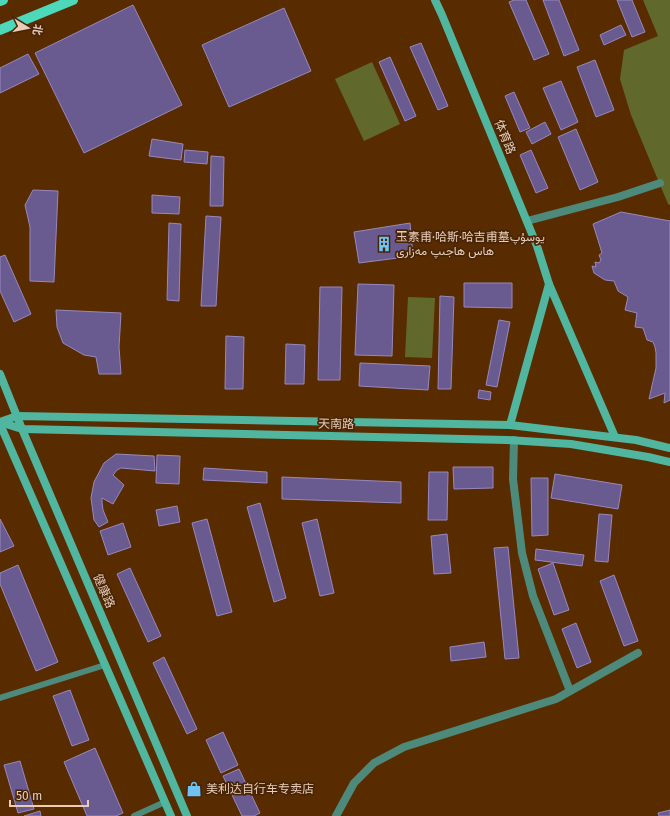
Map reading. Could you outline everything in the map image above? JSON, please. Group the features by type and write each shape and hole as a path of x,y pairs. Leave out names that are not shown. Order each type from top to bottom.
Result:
{"main road":[{"path":"0,30 73,0"}],"street":[{"name":"体育路","path":"435,0 526,221 549,284 615,437"},
{"path":"526,221 618,197 660,184"},
{"path":"510,425 549,284"},
{"name":"健康路","path":"0,374 187,816"},
{"name":"天南路","path":"0,423 17,416 510,425 636,440 670,448"},
{"path":"0,423 171,816"},
{"name":"天南路","path":"0,423 22,429 514,440 571,444 670,462"},
{"path":"514,440 513,479 522,553 533,596 570,691"},
{"path":"336,816 354,783 374,763 404,747 556,698 638,653"}],"lane":[{"path":"0,698 105,665"},
{"path":"134,816 165,802"}],"green space":[{"path":"643,0 670,0 670,205 668,204 631,115 620,79 624,50 658,36"},
{"path":"372,62 400,124 364,141 335,79"},
{"path":"408,297 435,298 432,358 405,357"}],"building":[{"path":"514,0 526,0 549,54 534,60 509,2"},
{"path":"543,0 559,0 579,50 564,56"},
{"path":"617,0 632,0 645,32 632,37"},
{"path":"133,5 182,105 84,153 35,53"},
{"path":"284,8 311,71 229,107 202,45"},
{"path":"621,25 626,35 604,45 600,35"},
{"path":"421,43 448,106 438,110 410,47"},
{"path":"28,54 39,74 0,93 0,68"},
{"path":"390,57 416,116 405,121 379,62"},
{"path":"595,60 614,110 596,117 577,67"},
{"path":"561,81 578,122 561,130 543,88"},
{"path":"514,92 530,128 520,132 505,96"},
{"path":"545,122 551,134 532,144 526,132"},
{"path":"576,129 598,182 580,190 558,137"},
{"path":"152,139 183,144 181,160 149,156"},
{"path":"185,150 208,152 207,164 184,162"},
{"path":"531,150 548,188 536,193 520,155"},
{"path":"211,156 224,157 223,206 210,206"},
{"path":"33,190 58,191 54,282 30,281 30,227 25,205"},
{"path":"152,195 180,197 179,214 152,213"},
{"path":"621,212 670,221 670,400 664,403 665,393 649,399 656,368 656,353 653,342 647,340 643,328 635,327 637,313 625,310 628,297 618,291 614,281 605,280 594,273 592,266 596,267 595,262 599,263 601,260 599,255 602,253 593,224"},
{"path":"206,216 221,217 216,306 201,306"},
{"path":"169,223 181,224 179,301 167,300"},
{"name":"玉素甫·哈斯·哈吉甫墓يوسۇپ ھاس ھاجىپ مەزارى","path":"410,223 413,256 359,263 354,232"},
{"path":"5,255 31,314 14,322 0,291 0,257"},
{"path":"464,283 512,283 512,308 464,307"},
{"path":"358,284 394,285 392,356 355,355"},
{"path":"320,287 342,287 340,380 318,380"},
{"path":"440,296 454,297 451,389 438,389"},
{"path":"56,310 121,313 119,347 121,374 99,374 96,357 84,355 63,343 57,327"},
{"path":"499,320 510,322 497,387 486,385"},
{"path":"226,336 244,337 243,389 225,389"},
{"path":"286,344 305,345 304,384 285,384"},
{"path":"360,363 430,366 428,390 359,386"},
{"path":"479,390 491,392 490,400 478,398"},
{"path":"116,454 154,456 155,471 121,468 117,470 113,475 124,485 113,504 102,498 103,510 108,522 99,527 94,520 91,498 94,482 104,463"},
{"path":"157,455 180,456 179,484 156,483"},
{"path":"453,467 493,467 493,488 454,489"},
{"path":"204,468 267,472 267,483 203,480"},
{"path":"429,472 448,472 447,520 428,520"},
{"path":"555,474 622,485 618,509 551,498"},
{"path":"282,477 401,482 401,503 282,499"},
{"path":"531,478 548,478 548,535 532,536"},
{"path":"260,503 286,598 274,602 247,507"},
{"path":"177,506 180,522 159,526 156,510"},
{"path":"599,514 612,515 608,562 595,561"},
{"path":"0,519 14,546 0,552"},
{"path":"207,519 232,612 217,616 192,523"},
{"path":"317,519 334,593 320,596 302,523"},
{"path":"123,523 131,547 108,555 100,531"},
{"path":"447,534 451,573 434,574 431,536"},
{"path":"508,547 519,658 505,659 494,548"},
{"path":"536,549 584,555 582,566 535,560"},
{"path":"553,563 569,610 554,615 538,569"},
{"path":"18,565 58,662 36,671 0,584 0,573"},
{"path":"130,568 161,636 148,642 117,574"},
{"path":"614,575 638,641 624,646 600,581"},
{"path":"576,623 591,662 577,668 562,629"},
{"path":"484,642 486,657 451,661 450,647"},
{"path":"164,657 197,729 187,734 153,663"},
{"path":"70,690 89,740 72,746 53,696"},
{"path":"223,732 238,765 221,773 206,740"},
{"path":"95,748 123,813 116,816 87,816 64,762"},
{"path":"20,761 34,809 18,813 4,765"},
{"path":"239,769 260,813 254,816 242,816 223,776"},
{"path":"670,810 670,816 659,816 658,813"},
{"path":"40,811 41,816 24,816"}],"place":[{"name":"玉素甫·哈斯·哈吉甫墓يوسۇپ ھاس ھاجىپ مەزارى","path":"384,244"},
{"name":"美利达自行车专卖店","path":"194,789"}]}
